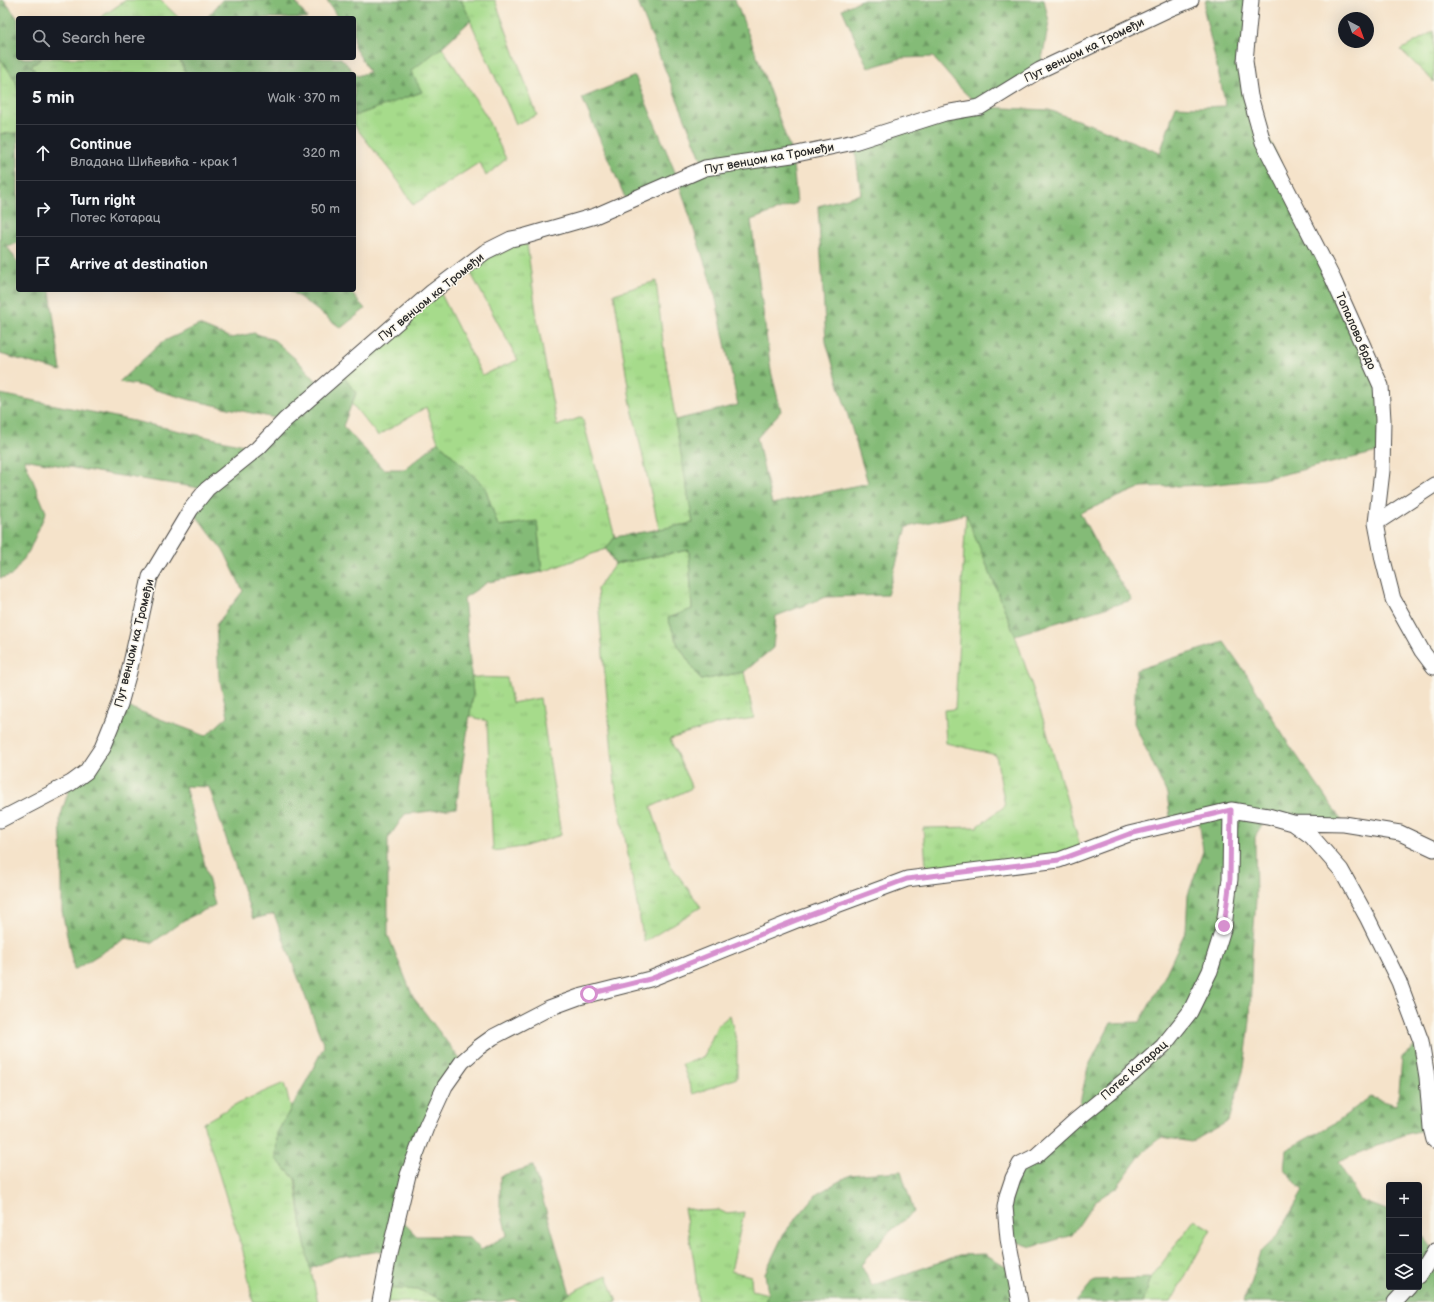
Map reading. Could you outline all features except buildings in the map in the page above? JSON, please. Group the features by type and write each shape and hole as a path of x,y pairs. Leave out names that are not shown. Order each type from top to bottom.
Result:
{"street":[{"name":"Пут венцом ка Тромеђи","path":"0,820 71,783 86,772 102,748 120,704 129,672 150,577 191,509 207,489 258,448 285,420 432,292 485,252 511,239 595,216 705,168 792,155 854,142 945,114 980,107 1040,70 1191,0"},
{"name":"Топалово брдо","path":"1251,0 1246,61 1250,96 1263,142 1333,279 1382,386 1382,471 1376,523 1383,560 1394,599 1422,651 1434,667"},
{"path":"1376,523 1434,485"},
{"path":"380,1302 390,1250 406,1182 427,1125 445,1086 462,1062 479,1047 493,1037 549,1008 579,997 650,979 799,919 907,879 1059,860 1129,834 1231,810 1293,822 1344,824 1400,833 1434,849"},
{"name":"Потес Котарац","path":"1020,1302 1008,1239 1005,1207 1013,1178 1020,1164 1036,1156 1071,1124 1130,1076 1163,1046 1190,1012 1210,971 1224,926 1230,879 1231,810"},
{"path":"1293,822 1312,837 1341,870 1368,919 1399,982 1421,1041 1427,1077 1431,1128 1434,1140"},
{"path":"1422,1271 1434,1252"},
{"path":"1395,1302 1406,1290"}],"green space":[{"path":"0,0 4,0 16,16 16,60 39,60 31,66 36,72 16,72 16,81 0,58"},
{"path":"126,0 160,0 177,16 103,16"},
{"path":"222,0 294,0 306,16 209,16"},
{"path":"327,0 461,0 471,20 442,47 411,71 422,92 356,115 356,75 357,76 369,72 356,49 356,16 337,16"},
{"path":"461,0 495,0 537,115 516,124"},
{"path":"637,0 735,0 760,64 792,155 797,203 751,220 771,371 781,411 757,438 772,504 868,483 826,342 818,206 861,194 854,142 980,107 957,85 933,57 902,58 868,68 842,9 861,0 1044,0 1049,22 1040,70 981,107 1049,110 1097,127 1160,153 1176,106 1226,106 1204,10 1206,0 1251,0 1250,96 1381,386 1382,451 1263,479 1209,485 1142,487 1080,513 1103,556 1132,600 1015,635 966,514 907,527 887,595 826,597 776,616 773,648 744,672 701,680 678,645 668,618 692,609 689,550 615,564 606,549 615,537 693,523 675,420 738,405 715,295 678,180 627,202 582,98 635,76 678,179 705,168"},
{"path":"1434,31 1434,82 1401,50"},
{"path":"442,47 485,114 506,159 486,176 480,162 413,205 399,182 356,128 356,115 422,92 410,71"},
{"path":"0,58 16,81 16,133 0,134"},
{"path":"39,60 180,60 185,72 36,72 31,66"},
{"path":"180,60 343,60 353,72 185,72"},
{"path":"16,133 16,244 7,246 16,260 16,292 50,292 61,371 0,354 0,134"},
{"path":"526,236 537,319 557,426 582,417 615,537 606,549 542,572 537,522 498,526 485,487 438,442 426,407 378,436 352,404 356,393 340,372 438,288 482,375 518,360 467,266"},
{"path":"656,281 664,351 693,523 659,529 630,399 614,294"},
{"path":"293,292 351,292 365,309 341,328"},
{"path":"199,325 231,338 254,333 274,340 299,362 322,387 340,372 356,393 343,426 383,469 405,469 438,442 485,487 498,526 537,521 542,572 488,582 464,598 473,694 456,808 405,814 388,839 388,935 413,997 462,1062 445,1086 397,1216 417,1236 469,1237 481,1250 507,1235 500,1206 500,1176 533,1166 570,1293 558,1302 522,1302 513,1299 499,1302 448,1302 419,1290 382,1288 389,1250 337,1257 310,1269 303,1234 296,1179 276,1159 277,1133 307,1080 324,1046 274,914 253,919 209,787 185,786 215,905 184,920 152,943 126,938 74,970 62,911 60,818 71,783 86,772 120,704 206,736 228,716 219,677 216,625 243,591 225,553 191,509 207,489 108,474 24,459 46,512 29,551 12,575 0,578 0,394 258,448 284,420 191,400 138,385 119,382 162,342"},
{"path":"966,513 1015,635 1044,722 1082,852 927,877 923,828 977,827 1005,806 996,755 946,743 944,710 955,709"},
{"path":"689,550 692,610 668,618 678,645 701,680 744,672 754,718 718,724 670,739 692,788 651,807 670,864 701,907 644,942 615,784 597,589 615,564"},
{"path":"1224,642 1247,675 1286,740 1344,824 1268,816 1255,837 1256,900 1252,952 1250,1021 1244,1068 1229,1121 1191,1142 1162,1137 1142,1153 1117,1187 1095,1201 1072,1235 1032,1247 1008,1239 1013,1178 1076,1120 1088,1067 1111,1023 1140,1022 1163,980 1186,930 1188,895 1203,851 1199,818 1171,824 1167,794 1134,723 1136,670"},
{"path":"471,677 507,678 512,703 540,698 561,835 523,847 493,851 487,721 469,716 473,694"},
{"path":"730,1015 737,1044 737,1078 693,1094 682,1064 704,1057 717,1026"},
{"path":"1421,1041 1431,1128 1403,1135 1338,1162 1360,1200 1386,1210 1386,1290 1422,1290 1422,1235 1434,1250 1434,1302 1244,1302 1260,1252 1277,1236 1303,1191 1284,1169 1286,1150 1335,1123 1370,1097 1396,1105 1399,1091 1402,1057"},
{"path":"284,1083 291,1108 277,1133 276,1159 295,1179 303,1234 318,1302 253,1302 243,1251 203,1123 238,1103"},
{"path":"901,1171 914,1212 887,1234 861,1265 872,1286 960,1255 985,1254 1014,1271 1020,1302 765,1302 768,1294 765,1273 784,1233 817,1194 850,1175"},
{"path":"684,1208 701,1211 719,1210 727,1214 744,1212 731,1271 751,1276 752,1290 768,1294 765,1302 698,1302 694,1261"},
{"path":"1195,1219 1211,1229 1171,1302 1143,1302 1151,1278"},
{"path":"607,1275 617,1302 558,1302 570,1293"},
{"path":"1151,1278 1143,1302 1076,1302 1094,1280"},
{"path":"382,1288 419,1290 448,1302 380,1302"}],"route":[{"path":"589,994 650,979 799,919 907,879 1059,860 1129,834 1231,810 1230,879 1224,926"}]}
